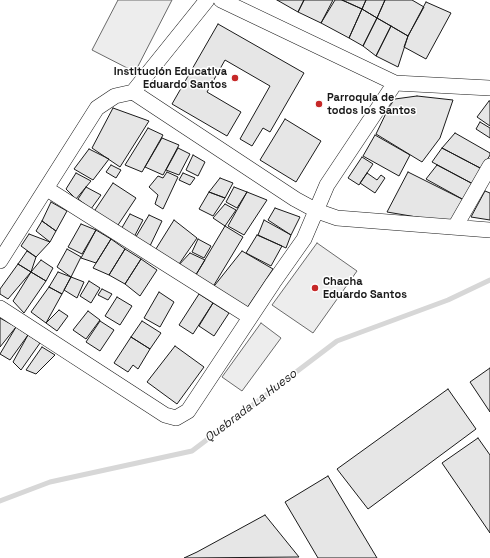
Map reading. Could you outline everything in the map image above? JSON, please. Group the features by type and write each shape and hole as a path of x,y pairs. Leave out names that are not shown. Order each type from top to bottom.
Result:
{"street":[{"path":"0,261 97,108 115,96 133,92 207,0"},
{"path":"221,0 395,83 490,88"},
{"path":"0,308 165,415 176,418 188,411 304,239 327,186 395,83"},
{"path":"133,92 288,194 317,211 337,218 490,230"},
{"path":"455,227 490,166"},
{"path":"47,189 250,317"}],"shaded area":[{"path":"118,0 172,0 135,72 92,50"},
{"name":"Chacha Eduardo Santos","path":"317,243 357,271 313,333 272,305"},
{"path":"261,323 281,338 242,391 222,377"}],"building":[{"path":"277,0 304,0 298,12"},
{"path":"304,0 333,0 321,23 298,12"},
{"path":"335,0 342,0 362,9 349,38 321,23"},
{"path":"342,0 366,0 362,9"},
{"path":"366,0 385,0 377,18 362,9"},
{"path":"385,0 412,0 424,7 408,36 377,18"},
{"path":"426,2 451,13 426,59 404,47 408,36"},
{"path":"362,9 377,18 363,46 349,38"},
{"path":"377,18 391,26 376,56 363,46"},
{"path":"218,24 304,73 270,132 263,128 252,146 240,139 270,86 225,60 207,92 241,112 227,136 172,104"},
{"path":"391,26 408,36 398,67 376,56"},
{"path":"417,96 453,100 440,138 422,162 376,134 389,107 395,99"},
{"path":"490,101 490,126 477,117"},
{"path":"113,108 149,121 120,167 92,148"},
{"path":"285,119 321,141 296,182 260,160"},
{"path":"480,122 490,128 490,138 476,129"},
{"path":"148,128 163,135 142,172 125,165"},
{"path":"455,133 490,153 482,169 442,148"},
{"path":"375,135 410,155 399,176 363,156"},
{"path":"162,138 179,145 163,175 145,167"},
{"path":"178,148 190,154 179,175 166,170"},
{"path":"442,148 482,169 473,184 432,162"},
{"path":"89,149 109,159 93,180 74,169"},
{"path":"193,155 205,162 198,176 186,170"},
{"path":"362,157 373,164 359,185 348,178"},
{"path":"111,165 121,170 116,178 106,172"},
{"path":"437,165 473,184 464,200 426,179"},
{"path":"167,172 178,177 163,209 155,204 158,195 149,187 158,176 163,178"},
{"path":"408,172 464,200 452,223 387,212"},
{"path":"76,173 91,181 76,199 66,189"},
{"path":"183,173 195,178 190,185 179,180"},
{"path":"367,173 377,180 381,175 385,178 375,193 360,183"},
{"path":"220,178 233,183 225,198 209,192"},
{"path":"113,183 136,198 116,228 93,213"},
{"path":"86,187 101,195 91,209 78,199"},
{"path":"234,187 247,192 237,208 226,202"},
{"path":"485,191 490,193 490,220 471,217"},
{"path":"209,192 225,198 213,216 199,209"},
{"path":"247,192 267,200 244,235 228,226"},
{"path":"51,202 67,211 56,231 42,221"},
{"path":"225,204 236,210 225,226 213,218"},
{"path":"275,208 300,217 291,235 268,220"},
{"path":"130,214 143,220 133,239 120,231"},
{"path":"149,215 162,221 149,248 134,240"},
{"path":"174,220 197,238 177,267 154,252"},
{"path":"264,220 291,235 286,248 258,235"},
{"path":"42,221 56,231 50,242 36,231"},
{"path":"81,224 96,230 82,254 68,247"},
{"path":"225,226 243,237 211,290 194,278"},
{"path":"96,230 111,239 96,263 81,258"},
{"path":"29,234 50,242 36,257 21,246"},
{"path":"257,235 282,246 271,266 246,253"},
{"path":"111,239 125,249 109,275 93,268"},
{"path":"198,239 211,246 204,258 192,252"},
{"path":"67,249 81,257 71,277 57,267"},
{"path":"125,249 141,259 125,284 109,275"},
{"path":"27,251 36,257 31,272 18,264"},
{"path":"242,251 273,269 245,311 211,290"},
{"path":"190,253 205,260 194,278 177,267"},
{"path":"141,259 157,270 140,296 125,284"},
{"path":"41,260 53,268 46,281 31,272"},
{"path":"18,264 31,272 8,299 0,294 0,289"},
{"path":"31,272 46,281 24,313 13,301"},
{"path":"58,272 71,277 62,294 49,287"},
{"path":"71,277 84,282 77,298 64,290"},
{"path":"89,281 100,288 91,303 80,296"},
{"path":"49,287 62,294 46,323 31,312"},
{"path":"102,289 112,294 108,300 98,295"},
{"path":"159,292 174,302 160,327 144,318"},
{"path":"199,294 213,303 193,334 179,325"},
{"path":"117,297 132,306 120,325 105,316"},
{"path":"213,303 229,313 214,336 199,326"},
{"path":"59,310 68,316 57,331 46,323"},
{"path":"88,311 100,320 86,339 73,330"},
{"path":"0,318 16,327 0,347"},
{"path":"100,321 114,330 100,351 86,342"},
{"path":"142,321 161,333 150,349 131,337"},
{"path":"16,327 28,335 10,360 0,354"},
{"path":"28,335 40,343 21,370 13,362"},
{"path":"131,337 150,349 138,369 133,365 128,372 114,363"},
{"path":"175,346 204,367 177,404 147,382"},
{"path":"42,347 55,355 36,374 26,370"},
{"path":"490,368 490,412 470,382"},
{"path":"448,389 476,429 368,509 337,469"},
{"path":"478,438 490,455 490,533 442,463"},
{"path":"328,476 377,558 318,558 285,502"},
{"path":"265,515 299,557 184,558 197,552"}],"waterway":[{"name":"Quebrada La Hueso","path":"0,501 50,482 192,451 337,341 448,300 490,280"}],"place":[{"name":"Institución Educativa Eduardo Santos","path":"235,78"},
{"name":"Parroquia de todos los Santos","path":"319,104"},
{"name":"Chacha Eduardo Santos","path":"315,288"}]}
